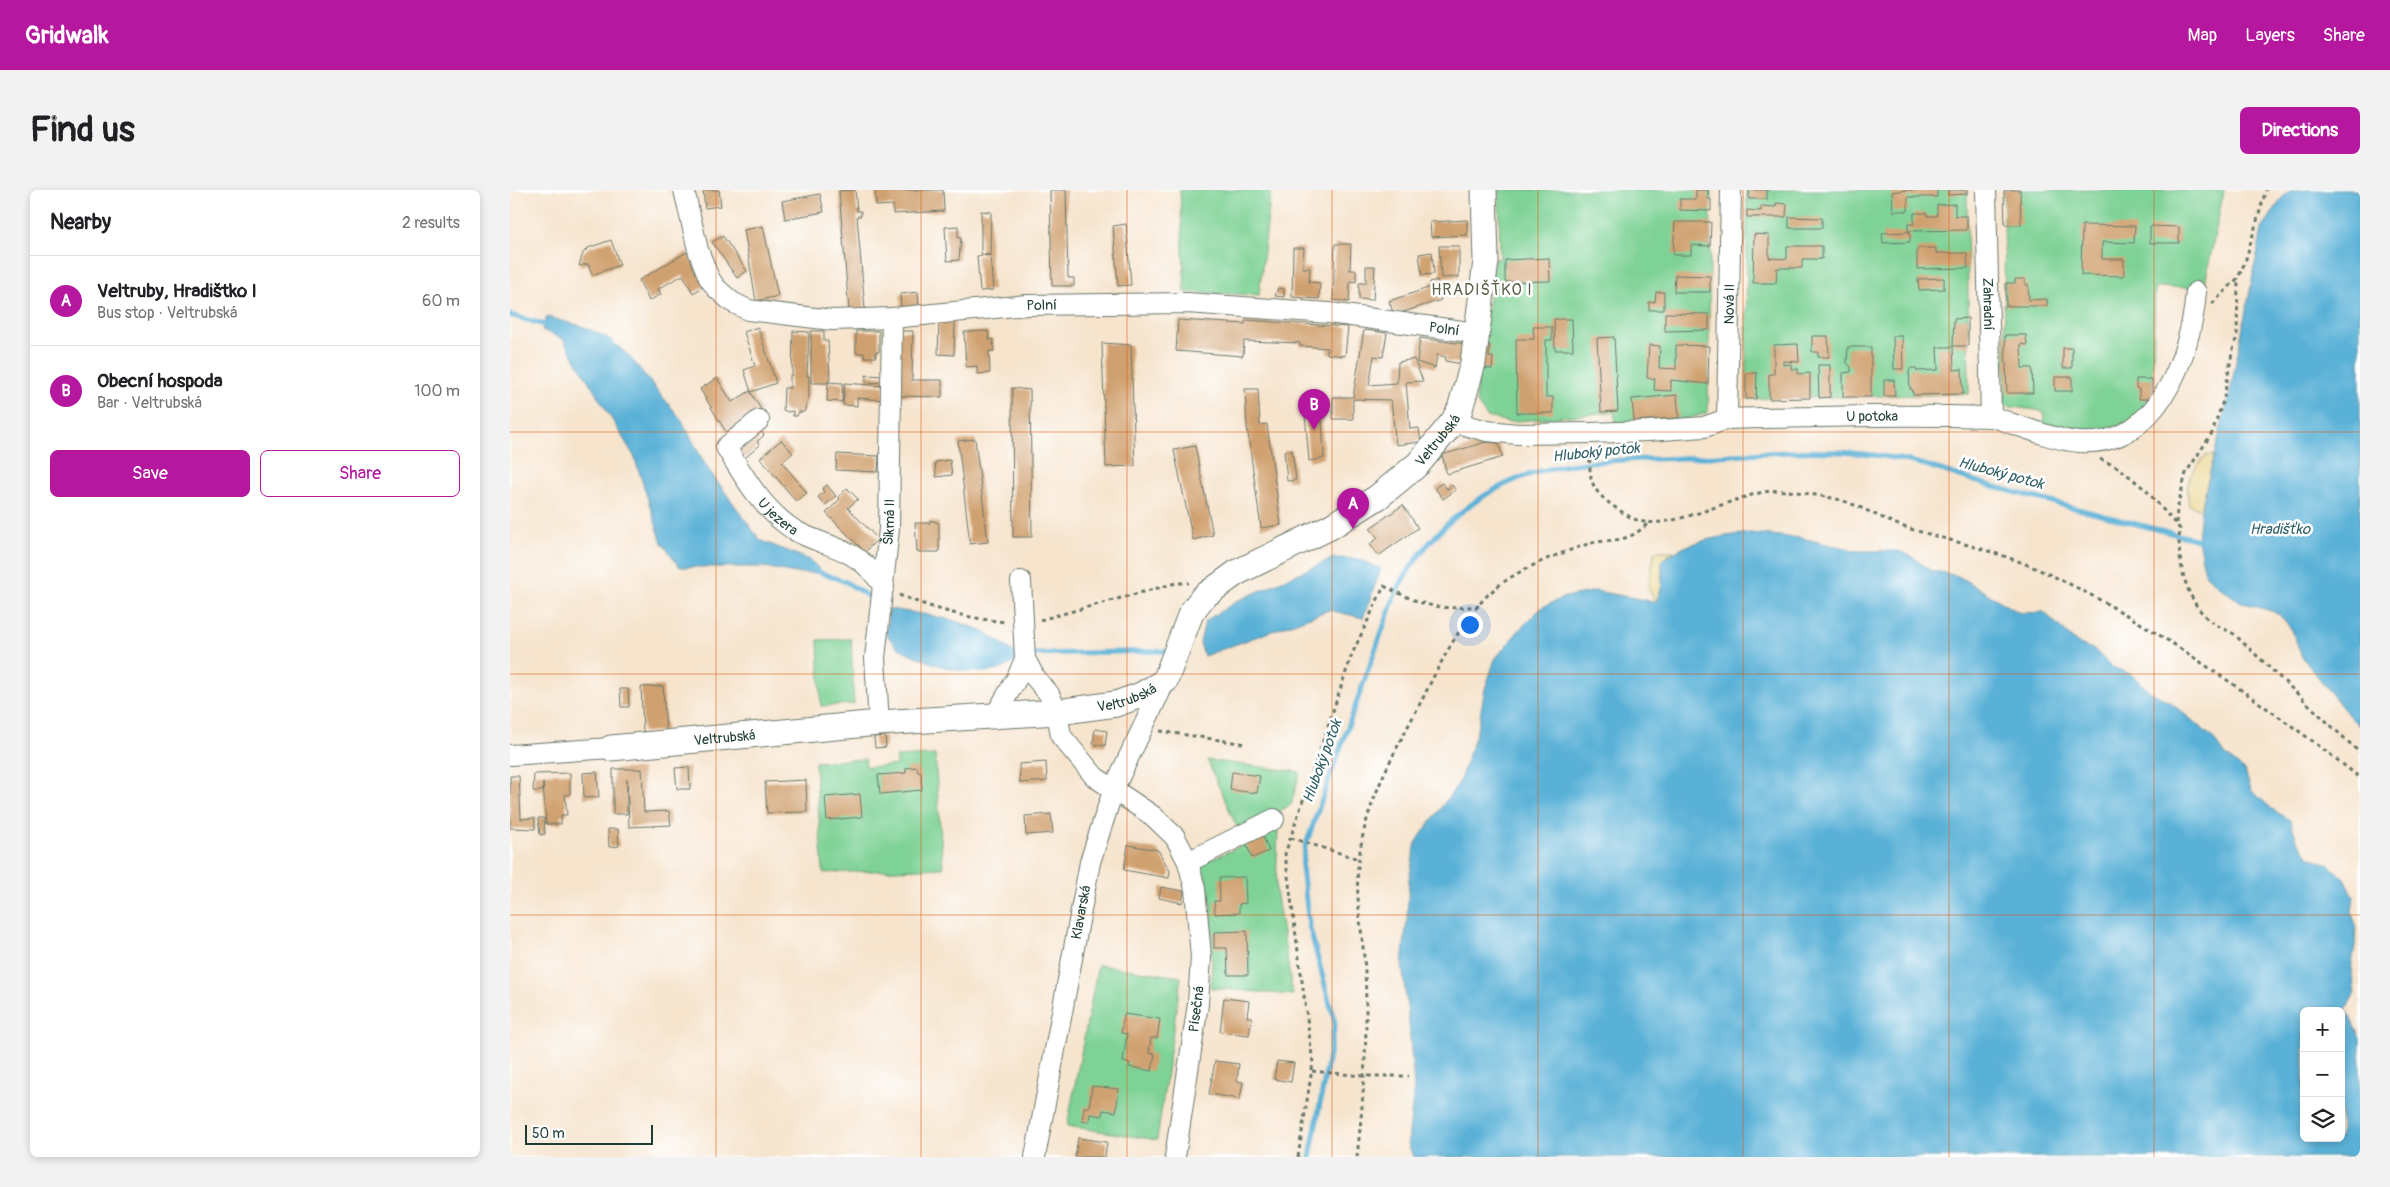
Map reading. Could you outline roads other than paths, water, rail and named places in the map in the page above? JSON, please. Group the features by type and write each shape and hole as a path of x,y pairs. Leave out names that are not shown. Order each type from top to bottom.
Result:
{"street":[{"name":"Polní","path":"684,190 698,250 709,278 716,288 732,302 748,310 832,320 892,318 1027,305 1187,303 1329,312 1476,333"},
{"name":"Veltrubská","path":"510,755 611,748 879,723 1058,712 1116,704 1140,695 1165,681 1191,613 1203,597 1218,584 1236,573 1330,527 1378,497 1418,464 1453,422 1460,409 1474,363 1476,333 1486,261 1484,190"},
{"name":"Nová II","path":"1727,419 1731,190"},
{"name":"Zahradní","path":"1986,190 1991,417"},
{"name":"U potoka","path":"1453,422 1487,431 1510,433 1590,433 1648,432 1704,427 1727,419 1991,417 2078,442 2096,442 2119,436 2141,424 2157,406 2177,370 2187,344 2195,312 2196,292"},
{"name":"Šikmá II","path":"879,723 875,658 889,529 892,318"},
{"name":"U jezera","path":"758,420 726,447 757,495 793,529 840,549 864,563 884,586"},
{"path":"1021,582 1025,659 1034,676 1049,694 1058,712"},
{"path":"995,716 1017,678 1025,659"},
{"name":"Klavarská","path":"1035,1157 1090,862 1114,788 1165,681"},
{"name":"Písečná","path":"1058,712 1061,736 1096,777 1153,816 1175,837 1188,862 1195,889 1201,957 1198,1004 1175,1157"},
{"path":"1188,862 1274,819"}],"water":[{"name":"Hradišťko","path":"2291,190 2360,190 2360,727 2302,657 2292,630 2278,613 2241,602 2205,574 2198,540 2201,509 2231,387 2262,229 2282,198"},
{"path":"547,317 582,326 608,338 629,356 681,419 706,466 760,540 810,560 823,573 795,573 764,567 680,567 662,543 634,456 563,339 542,330"},
{"path":"1750,533 1801,538 1858,551 1898,551 1913,557 1930,570 1958,576 2020,613 2044,612 2077,643 2095,650 2112,667 2131,674 2148,690 2171,703 2211,736 2227,756 2245,771 2251,790 2272,809 2290,820 2297,840 2309,857 2328,864 2345,880 2354,897 2352,913 2356,926 2351,970 2355,993 2346,1009 2360,1038 2360,1157 1413,1157 1408,1143 1414,1087 1402,964 1409,879 1416,842 1459,783 1477,731 1485,689 1495,659 1520,629 1542,607 1565,597 1596,591 1656,602 1662,586 1662,560 1683,548 1715,538"},
{"path":"1333,558 1359,559 1381,569 1363,618 1329,610 1204,656 1200,643 1205,621 1239,600"},
{"path":"889,609 940,617 976,629 994,638 1017,654 1016,661 1002,669 990,672 977,672 949,668 922,659 899,648 886,634"}],"waterway":[{"path":"510,315 549,326"},
{"name":"Hluboký potok","path":"1310,1157 1335,1023 1309,925 1302,867 1305,847 1396,592 1428,544 1448,523 1493,490 1519,478 1575,464 1782,452 1858,453 1909,461 2040,499 2198,540 2203,539"},
{"path":"816,571 846,582 871,598"},
{"path":"1033,654 1166,651"}],"place":[{"name":"Obecní hospoda","path":"1314,430"},
{"name":"Veltruby, Hradištko I","path":"1353,529"}],"district":[{"name":"HRADIŠŤKO I","path":"1482,289"}]}
